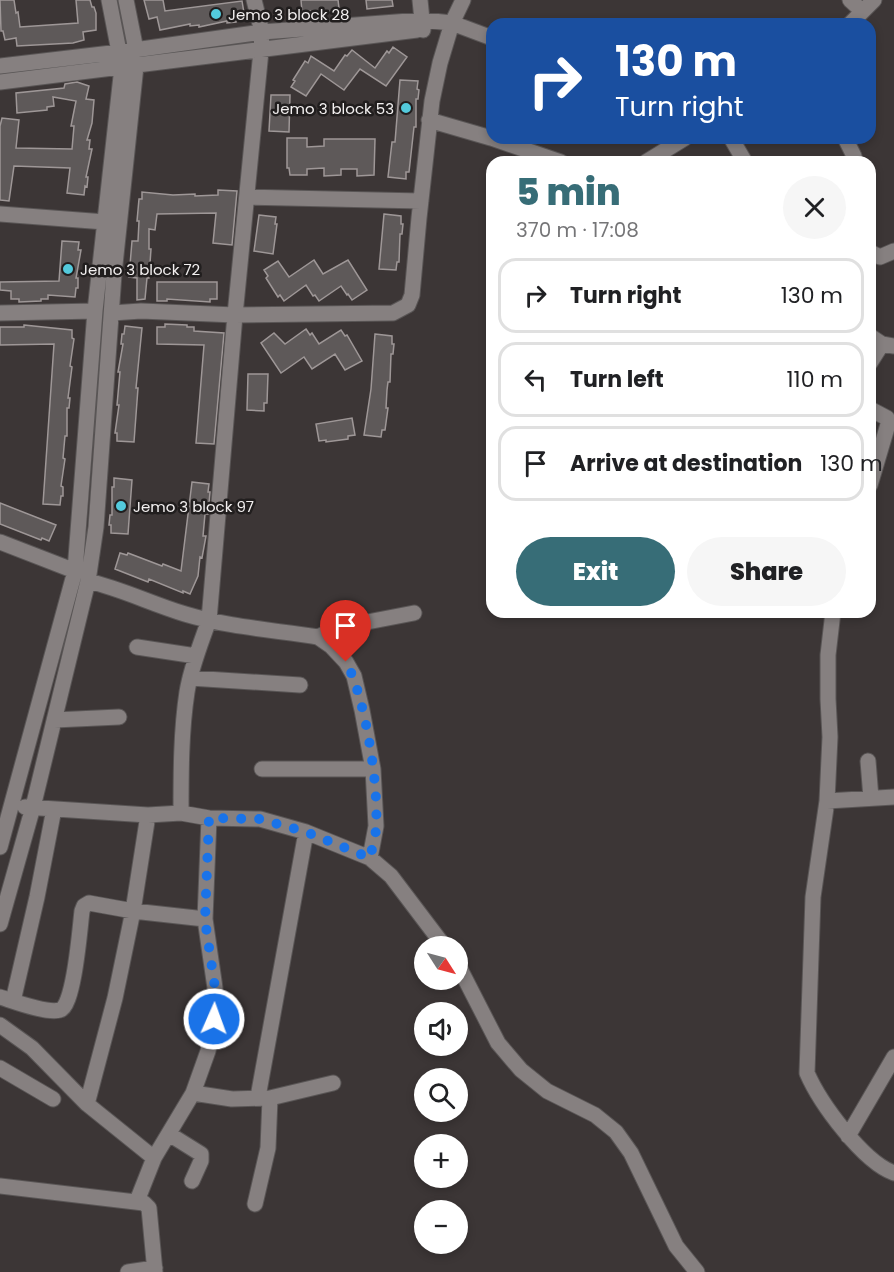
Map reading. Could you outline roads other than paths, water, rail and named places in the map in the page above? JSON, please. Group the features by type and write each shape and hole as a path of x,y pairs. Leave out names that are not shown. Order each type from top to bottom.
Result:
{"street":[{"path":"0,924 33,807 88,581 96,527 112,313 107,274 105,222 128,59 109,0"},
{"path":"0,847 75,571 95,311 107,274 128,59 126,0"},
{"path":"181,813 181,771 187,693 196,656 209,620 235,315 261,51 262,32 254,0"},
{"path":"420,0 423,25"},
{"path":"112,313 141,311 235,315 393,313 408,305 412,295 429,120 440,63 463,0"},
{"path":"850,0 868,6 856,18"},
{"path":"128,59 262,32 423,25 454,27 486,36"},
{"path":"0,66 18,71 128,59 261,51 423,25"},
{"path":"0,82 18,71"},
{"path":"429,120 486,137"},
{"path":"508,144 544,156"},
{"path":"656,156 675,144"},
{"path":"247,197 421,201"},
{"path":"0,214 105,222"},
{"path":"876,255 880,257 894,251"},
{"path":"0,313 95,311"},
{"path":"876,412 889,421 876,465"},
{"path":"79,527 96,527"},
{"path":"0,542 75,571"},
{"path":"88,581 113,587 183,614 318,637 331,646 346,662 354,676 373,769 376,826 370,858"},
{"path":"318,637 336,628 414,613"},
{"path":"832,618 828,655 830,737 827,801 813,897 807,1073 814,1090 848,1136 875,1162 894,1173"},
{"path":"137,647 196,656"},
{"path":"190,678 300,686"},
{"path":"54,720 119,717"},
{"path":"868,761 871,798"},
{"path":"262,770 373,769"},
{"path":"827,801 894,797"},
{"path":"11,806 148,815 181,813 209,818 260,819 306,832 370,858 392,876 437,936"},
{"path":"54,809 37,897 6,999 59,1011 64,1008 72,990 84,906 89,903 205,920"},
{"path":"87,1104 115,998 133,911 148,815"},
{"path":"137,1202 154,1158 193,1093 207,1051 214,1019 215,988 205,920 209,818"},
{"path":"255,1204 268,1148 264,1098 306,832"},
{"path":"468,984 498,1043 521,1070 547,1091 595,1115 616,1132 631,1153 676,1246 698,1272"},
{"path":"0,1025 32,1048 87,1104 154,1158"},
{"path":"848,1136 892,1062"},
{"path":"0,1068 53,1099"},
{"path":"193,1093 232,1099 264,1098 333,1083"},
{"path":"169,1134 201,1154 201,1161 192,1181"},
{"path":"0,1186 144,1203 149,1208 155,1270 128,1272"}],"place":[{"name":"Jemo 3 block 28","path":"216,14"},
{"name":"Jemo 3 block 53","path":"406,108"},
{"name":"Jemo 3 block 72","path":"68,269"},
{"name":"Jemo 3 block 97","path":"121,506"}]}
